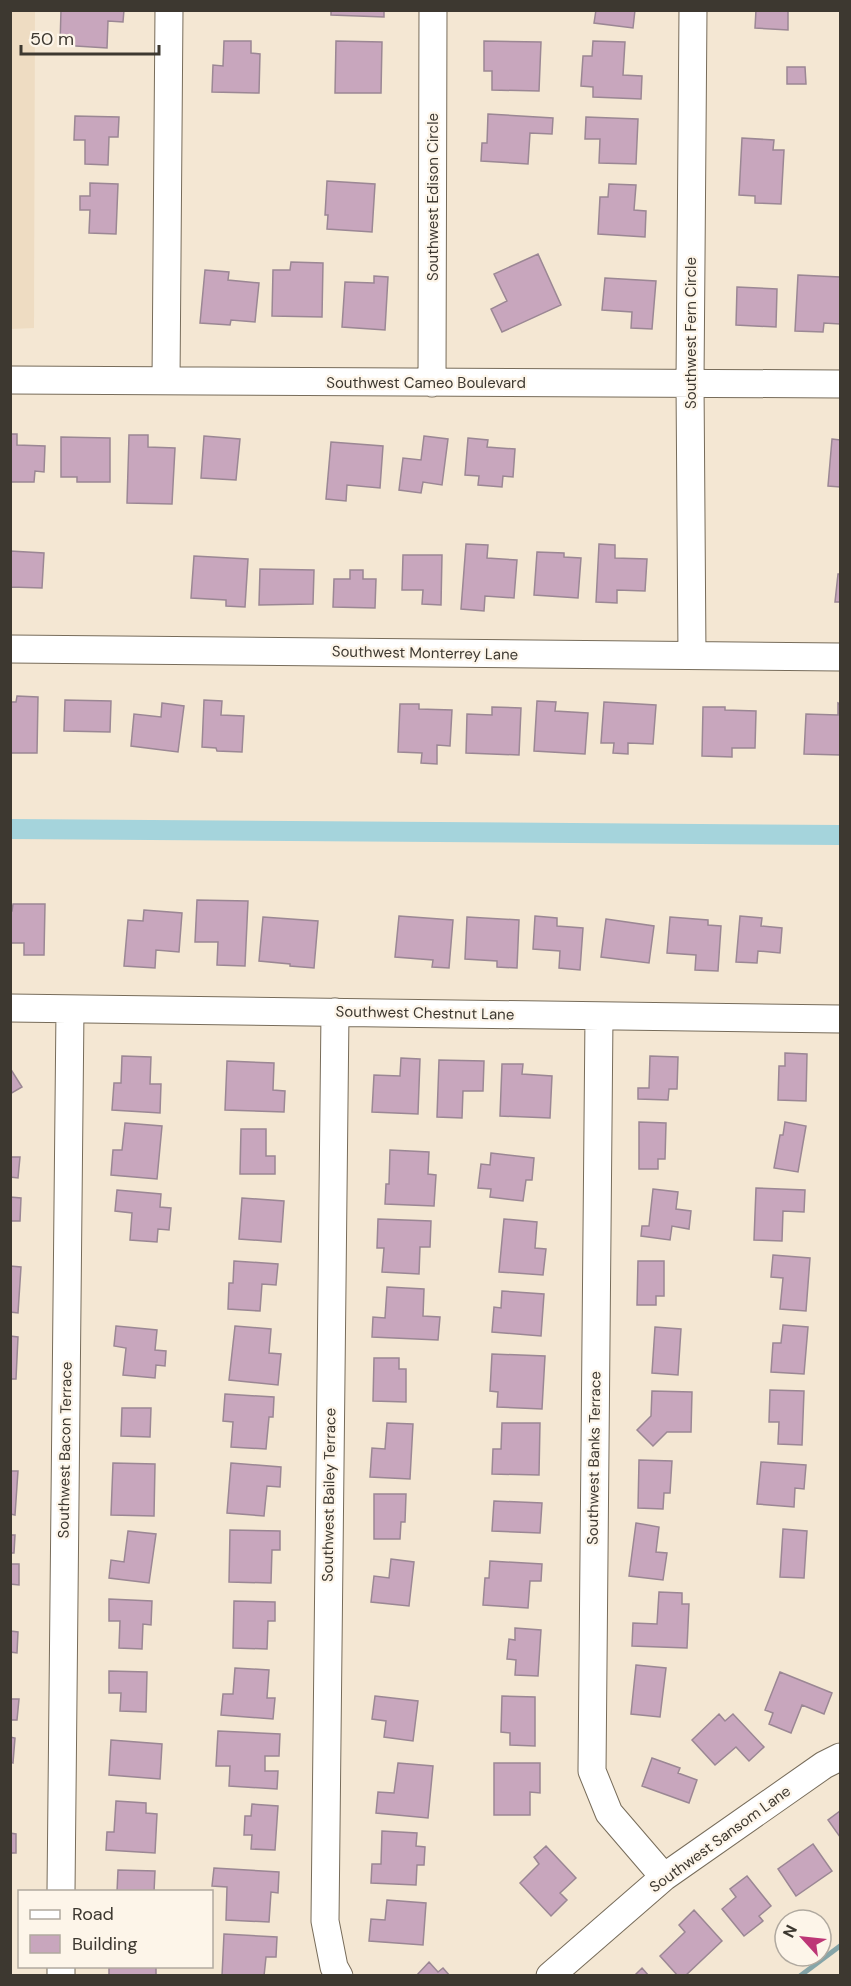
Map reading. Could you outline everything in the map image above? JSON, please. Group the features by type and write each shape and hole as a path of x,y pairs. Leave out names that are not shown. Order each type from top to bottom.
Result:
{"street":[{"path":"166,381 169,10"},
{"name":"Southwest Edison Circle","path":"432,383 433,10"},
{"name":"Southwest Fern Circle","path":"692,655 690,382 693,10"},
{"name":"Southwest Cameo Boulevard","path":"10,380 840,384"},
{"name":"Southwest Monterrey Lane","path":"10,649 840,657"},
{"name":"Southwest Chestnut Lane","path":"10,1008 840,1019"},
{"name":"Southwest Bacon Terrace","path":"61,1890 70,1009"},
{"name":"Southwest Bailey Terrace","path":"334,1012 325,1921 334,1967 339,1976"},
{"name":"Southwest Banks Terrace","path":"598,1016 592,1771 609,1813 664,1877"},
{"name":"Southwest Sansom Lane","path":"550,1976 664,1877 840,1756"}],"shaded area":[{"path":"10,11 35,11 34,328 11,329"}],"building":[{"path":"61,10 124,10 123,22 108,21 107,48 60,45"},
{"path":"331,10 384,10 384,17 331,15"},
{"path":"596,10 635,10 633,28 594,23"},
{"path":"756,10 788,10 788,30 755,28"},
{"path":"224,41 251,41 251,53 260,54 259,93 212,92 213,65 223,66"},
{"path":"336,41 382,42 381,93 335,93"},
{"path":"484,41 541,42 539,91 492,90 492,71 484,71"},
{"path":"593,41 625,42 623,75 642,76 641,99 593,97 593,87 581,86 583,56 592,56"},
{"path":"787,67 805,67 806,84 787,84"},
{"path":"488,114 553,118 552,134 530,133 528,164 481,161 482,143 487,143"},
{"path":"75,116 119,117 118,137 109,137 108,165 85,164 85,140 74,140"},
{"path":"586,117 638,119 636,164 599,163 600,139 585,139"},
{"path":"742,138 774,140 773,150 784,150 781,204 755,203 755,196 739,195"},
{"path":"327,181 375,184 372,232 327,229 328,215 325,215"},
{"path":"90,183 118,184 116,234 89,233 90,210 80,210 80,196 90,196"},
{"path":"609,184 636,185 634,210 646,211 645,237 598,234 600,197 608,197"},
{"path":"538,254 561,305 502,332 491,309 507,301 494,274"},
{"path":"291,262 323,263 322,317 272,316 273,270 290,270"},
{"path":"205,270 229,272 228,280 259,283 255,322 231,320 230,325 200,323"},
{"path":"798,275 840,277 840,324 824,323 823,332 795,331"},
{"path":"374,276 388,277 385,330 342,327 345,282 374,283"},
{"path":"605,278 656,281 652,329 631,328 632,312 602,310"},
{"path":"737,287 777,289 776,327 736,325"},
{"path":"10,434 17,434 17,445 45,446 44,472 35,471 34,482 10,482"},
{"path":"129,435 148,435 148,447 175,448 172,504 127,503"},
{"path":"204,436 240,439 236,480 201,478"},
{"path":"424,436 448,439 442,485 423,482 421,493 399,490 403,458 421,460"},
{"path":"61,437 110,438 110,482 77,482 77,477 61,477"},
{"path":"468,438 488,440 487,447 515,449 513,477 503,476 502,487 478,485 479,476 465,475"},
{"path":"832,439 840,440 840,487 828,486"},
{"path":"331,442 383,446 380,488 347,485 346,501 326,499"},
{"path":"466,544 488,545 487,558 517,560 514,598 485,596 484,611 461,609"},
{"path":"599,544 615,545 615,558 647,559 645,591 617,590 617,603 596,602"},
{"path":"10,551 44,553 42,588 11,587 10,599"},
{"path":"537,552 564,553 564,557 581,558 578,598 534,595"},
{"path":"403,555 442,555 441,605 422,604 423,590 402,590"},
{"path":"194,556 248,559 245,607 226,606 226,600 191,598"},
{"path":"260,569 314,570 313,604 259,605"},
{"path":"350,570 363,570 363,579 376,579 375,608 333,607 334,579 350,579"},
{"path":"838,574 840,574 840,602 835,602"},
{"path":"17,696 38,697 37,753 10,753 10,702 16,702"},
{"path":"65,700 111,701 110,732 64,731"},
{"path":"204,700 222,701 221,715 244,716 242,752 217,751 216,748 202,747"},
{"path":"537,701 556,702 555,711 588,713 585,754 534,751"},
{"path":"604,702 656,705 653,744 628,743 628,754 613,753 614,743 601,743"},
{"path":"162,703 184,706 178,752 131,746 134,714 161,717"},
{"path":"838,703 840,704 840,755 804,754 806,714 838,715"},
{"path":"400,704 419,704 419,709 452,710 450,746 437,745 437,764 421,763 422,753 398,752"},
{"path":"492,707 521,708 519,755 466,753 467,714 492,715"},
{"path":"703,707 756,711 755,748 732,748 732,757 702,756"},
{"path":"197,900 248,901 245,966 217,965 218,942 195,942"},
{"path":"13,904 45,904 44,955 24,955 24,943 11,943 10,955 10,911 12,911"},
{"path":"144,910 182,913 179,952 156,950 155,968 124,966 128,920 143,921"},
{"path":"399,916 453,920 449,968 432,967 433,960 395,957"},
{"path":"535,916 557,918 557,926 583,928 580,970 559,968 560,951 533,949"},
{"path":"740,916 762,918 761,926 782,928 780,953 758,951 757,963 736,962"},
{"path":"263,917 318,921 314,968 259,961"},
{"path":"467,917 519,920 517,968 497,967 497,961 465,959"},
{"path":"670,917 708,920 708,925 721,926 718,971 695,970 696,955 667,953"},
{"path":"606,919 654,926 649,963 601,957"},
{"path":"785,1053 807,1054 806,1101 778,1100 779,1066 785,1066"},
{"path":"122,1056 151,1057 150,1084 161,1084 160,1113 112,1110 114,1083 121,1083"},
{"path":"650,1056 678,1057 677,1089 669,1089 668,1100 638,1099 638,1088 649,1088"},
{"path":"401,1058 420,1059 418,1114 372,1112 374,1075 400,1076"},
{"path":"439,1060 484,1061 483,1091 463,1091 462,1118 437,1117"},
{"path":"227,1061 274,1063 273,1090 285,1091 284,1112 225,1110"},
{"path":"502,1064 523,1064 522,1074 552,1076 550,1118 500,1116"},
{"path":"10,1068 22,1087 10,1094"},
{"path":"639,1122 666,1123 665,1159 658,1159 658,1169 639,1169"},
{"path":"785,1122 806,1126 798,1172 774,1168 780,1135 783,1135"},
{"path":"125,1123 162,1126 157,1179 111,1175 113,1150 122,1150"},
{"path":"241,1129 266,1129 266,1156 275,1156 275,1174 240,1174"},
{"path":"390,1150 429,1152 428,1174 436,1175 434,1206 385,1204 386,1184 389,1184"},
{"path":"491,1153 534,1158 532,1180 526,1180 523,1201 490,1197 491,1189 478,1188 481,1164 490,1165"},
{"path":"10,1157 20,1157 18,1178 10,1177"},
{"path":"756,1188 805,1190 804,1212 783,1211 782,1241 754,1240"},
{"path":"653,1189 678,1192 676,1209 691,1211 689,1229 672,1226 670,1240 641,1236 642,1226 649,1226"},
{"path":"117,1190 161,1194 160,1207 171,1208 169,1230 158,1229 157,1242 130,1240 132,1213 115,1211"},
{"path":"10,1197 21,1198 20,1221 10,1221"},
{"path":"242,1198 284,1201 281,1242 239,1239"},
{"path":"378,1219 431,1221 430,1247 420,1247 419,1274 382,1272 384,1248 377,1248"},
{"path":"504,1219 537,1222 535,1248 546,1249 543,1275 499,1272"},
{"path":"773,1255 810,1258 806,1311 780,1309 783,1278 771,1277"},
{"path":"234,1261 278,1264 276,1285 262,1284 260,1311 228,1309 229,1283 233,1283"},
{"path":"638,1261 664,1261 664,1296 656,1296 656,1305 637,1305"},
{"path":"10,1266 21,1267 18,1313 10,1312"},
{"path":"387,1287 424,1289 423,1316 440,1317 438,1340 372,1337 373,1317 385,1318"},
{"path":"502,1291 544,1294 541,1336 492,1332 494,1307 501,1308"},
{"path":"783,1325 808,1327 804,1374 771,1372 773,1343 781,1343"},
{"path":"116,1326 157,1330 155,1350 166,1351 165,1366 156,1365 155,1378 123,1375 126,1348 114,1346"},
{"path":"235,1326 271,1329 269,1353 281,1354 278,1385 229,1380"},
{"path":"655,1327 681,1329 678,1375 652,1373"},
{"path":"10,1336 18,1337 16,1379 10,1379"},
{"path":"492,1354 545,1356 542,1409 497,1407 498,1392 490,1391"},
{"path":"374,1358 399,1358 399,1369 406,1369 406,1402 373,1401"},
{"path":"770,1390 804,1391 802,1445 778,1444 779,1422 769,1422"},
{"path":"652,1391 692,1392 691,1432 667,1432 653,1446 637,1430 651,1416"},
{"path":"225,1394 274,1397 273,1417 269,1417 266,1449 231,1447 233,1422 223,1421"},
{"path":"122,1408 151,1408 150,1437 121,1436"},
{"path":"387,1423 413,1424 410,1479 370,1477 372,1448 385,1449"},
{"path":"502,1423 540,1423 539,1475 492,1474 493,1449 501,1449"},
{"path":"639,1460 672,1461 670,1493 664,1493 663,1509 638,1508"},
{"path":"761,1462 806,1465 804,1489 795,1488 794,1507 757,1504"},
{"path":"113,1463 155,1464 154,1516 111,1515"},
{"path":"231,1463 281,1467 280,1487 267,1486 264,1516 227,1513"},
{"path":"10,1471 18,1471 15,1515 10,1514"},
{"path":"374,1494 406,1494 405,1522 401,1522 400,1539 374,1539"},
{"path":"494,1501 542,1503 540,1533 492,1531"},
{"path":"636,1523 659,1527 656,1552 667,1553 663,1580 629,1576"},
{"path":"783,1529 807,1531 804,1578 780,1577"},
{"path":"230,1530 280,1531 280,1550 272,1550 271,1583 229,1582"},
{"path":"128,1531 156,1534 149,1583 109,1578 111,1560 124,1562"},
{"path":"10,1535 15,1535 14,1553 10,1553"},
{"path":"391,1559 414,1562 409,1606 371,1602 374,1576 389,1578"},
{"path":"490,1561 542,1564 541,1581 530,1581 528,1608 483,1605 485,1578 489,1578"},
{"path":"10,1564 19,1564 19,1585 10,1584"},
{"path":"659,1592 682,1593 682,1604 689,1604 687,1648 632,1646 633,1623 657,1624"},
{"path":"109,1599 152,1601 151,1625 143,1624 142,1649 119,1648 120,1621 109,1621"},
{"path":"234,1601 275,1602 275,1621 268,1621 267,1649 233,1648"},
{"path":"10,1603 11,1631 18,1632 17,1653 10,1652"},
{"path":"515,1628 541,1630 538,1676 515,1675 516,1660 507,1659 509,1639 515,1640"},
{"path":"636,1665 666,1668 660,1717 631,1714"},
{"path":"235,1668 269,1670 267,1698 275,1698 273,1719 221,1715 223,1694 233,1694"},
{"path":"109,1671 147,1672 146,1712 120,1711 121,1693 109,1693"},
{"path":"780,1672 832,1693 824,1714 802,1705 791,1733 769,1724 773,1713 765,1710"},
{"path":"375,1696 418,1701 413,1741 384,1737 386,1721 372,1719"},
{"path":"502,1696 535,1697 535,1746 510,1745 510,1733 501,1732"},
{"path":"10,1699 19,1699 17,1720 10,1720"},
{"path":"719,1714 725,1721 733,1714 764,1747 749,1761 736,1747 715,1765 692,1740"},
{"path":"218,1731 280,1734 279,1756 265,1756 265,1771 278,1771 277,1789 229,1786 230,1766 216,1766"},
{"path":"10,1737 15,1738 13,1763 10,1762"},
{"path":"111,1740 162,1744 160,1779 109,1775"},
{"path":"652,1758 680,1768 678,1773 697,1780 689,1803 642,1786"},
{"path":"398,1763 433,1766 428,1818 376,1813 378,1792 394,1793"},
{"path":"494,1763 540,1763 540,1793 530,1792 530,1815 494,1815"},
{"path":"116,1801 146,1803 146,1813 157,1814 155,1853 106,1850 107,1832 114,1832"},
{"path":"252,1804 278,1806 275,1850 251,1849 252,1835 244,1835 245,1816 251,1816"},
{"path":"840,1811 840,1837 828,1820"},
{"path":"382,1831 417,1833 416,1846 425,1847 424,1865 417,1865 416,1885 371,1883 372,1864 381,1864"},
{"path":"10,1833 16,1834 16,1853 10,1853"},
{"path":"813,1844 832,1871 796,1896 778,1869"},
{"path":"546,1846 576,1878 560,1893 567,1900 551,1916 520,1883 539,1864 534,1857"},
{"path":"214,1868 279,1872 278,1893 271,1892 269,1922 226,1920 227,1887 212,1886"},
{"path":"118,1870 155,1871 154,1890 117,1890"},
{"path":"747,1876 771,1906 759,1916 763,1921 744,1936 722,1909 736,1897 730,1889"},
{"path":"387,1900 426,1903 423,1945 369,1941 371,1919 385,1920"},
{"path":"694,1910 722,1941 685,1976 678,1976 660,1956 685,1932 679,1925"},
{"path":"224,1934 277,1937 276,1957 266,1957 264,1976 222,1976"},
{"path":"429,1962 438,1972 443,1968 450,1976 416,1976"},
{"path":"109,1968 156,1968 156,1976 109,1976"},
{"path":"642,1968 649,1976 634,1976"}],"waterway":[{"path":"10,829 840,835"},
{"path":"800,1976 840,1946"}]}
